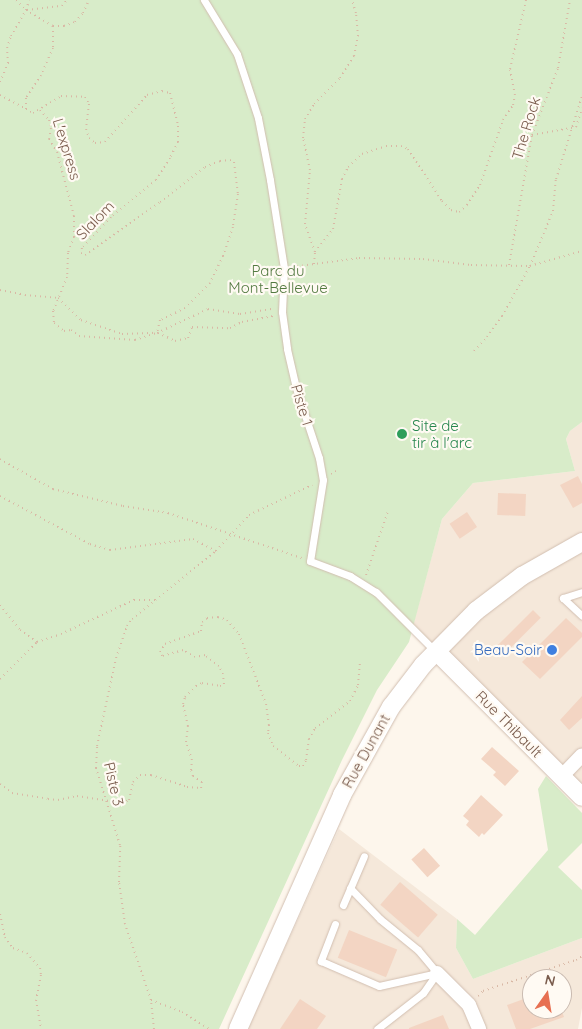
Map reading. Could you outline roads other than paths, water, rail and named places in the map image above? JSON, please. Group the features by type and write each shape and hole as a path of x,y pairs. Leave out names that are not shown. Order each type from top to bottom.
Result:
{"street":[{"name":"Rue Dunant","path":"238,1029 324,833 362,756 391,707 436,651 468,618 506,587 538,566 582,542"},
{"name":"Rue Thibault","path":"436,651 582,798"},
{"path":"561,776 582,755"},
{"path":"437,973 469,1006 479,1029"}],"lane":[{"name":"Piste 1","path":"204,0 237,54 258,118 284,268 282,312 287,348 295,385 319,458 323,480 310,561 336,569 364,584 386,601 436,651"},
{"path":"582,592 564,598 582,616"},
{"path":"343,905 364,856"},
{"path":"350,888 380,919 418,950 437,973"},
{"path":"335,924 321,961 379,986 437,973"},
{"path":"378,1029 424,994 437,973"}],"place":[{"name":"Site de tir à l'arc","path":"402,434"},
{"name":"Beau-Soir","path":"552,650"}],"park label":[{"name":"Parc du Mont-Bellevue","path":"278,278"}]}
